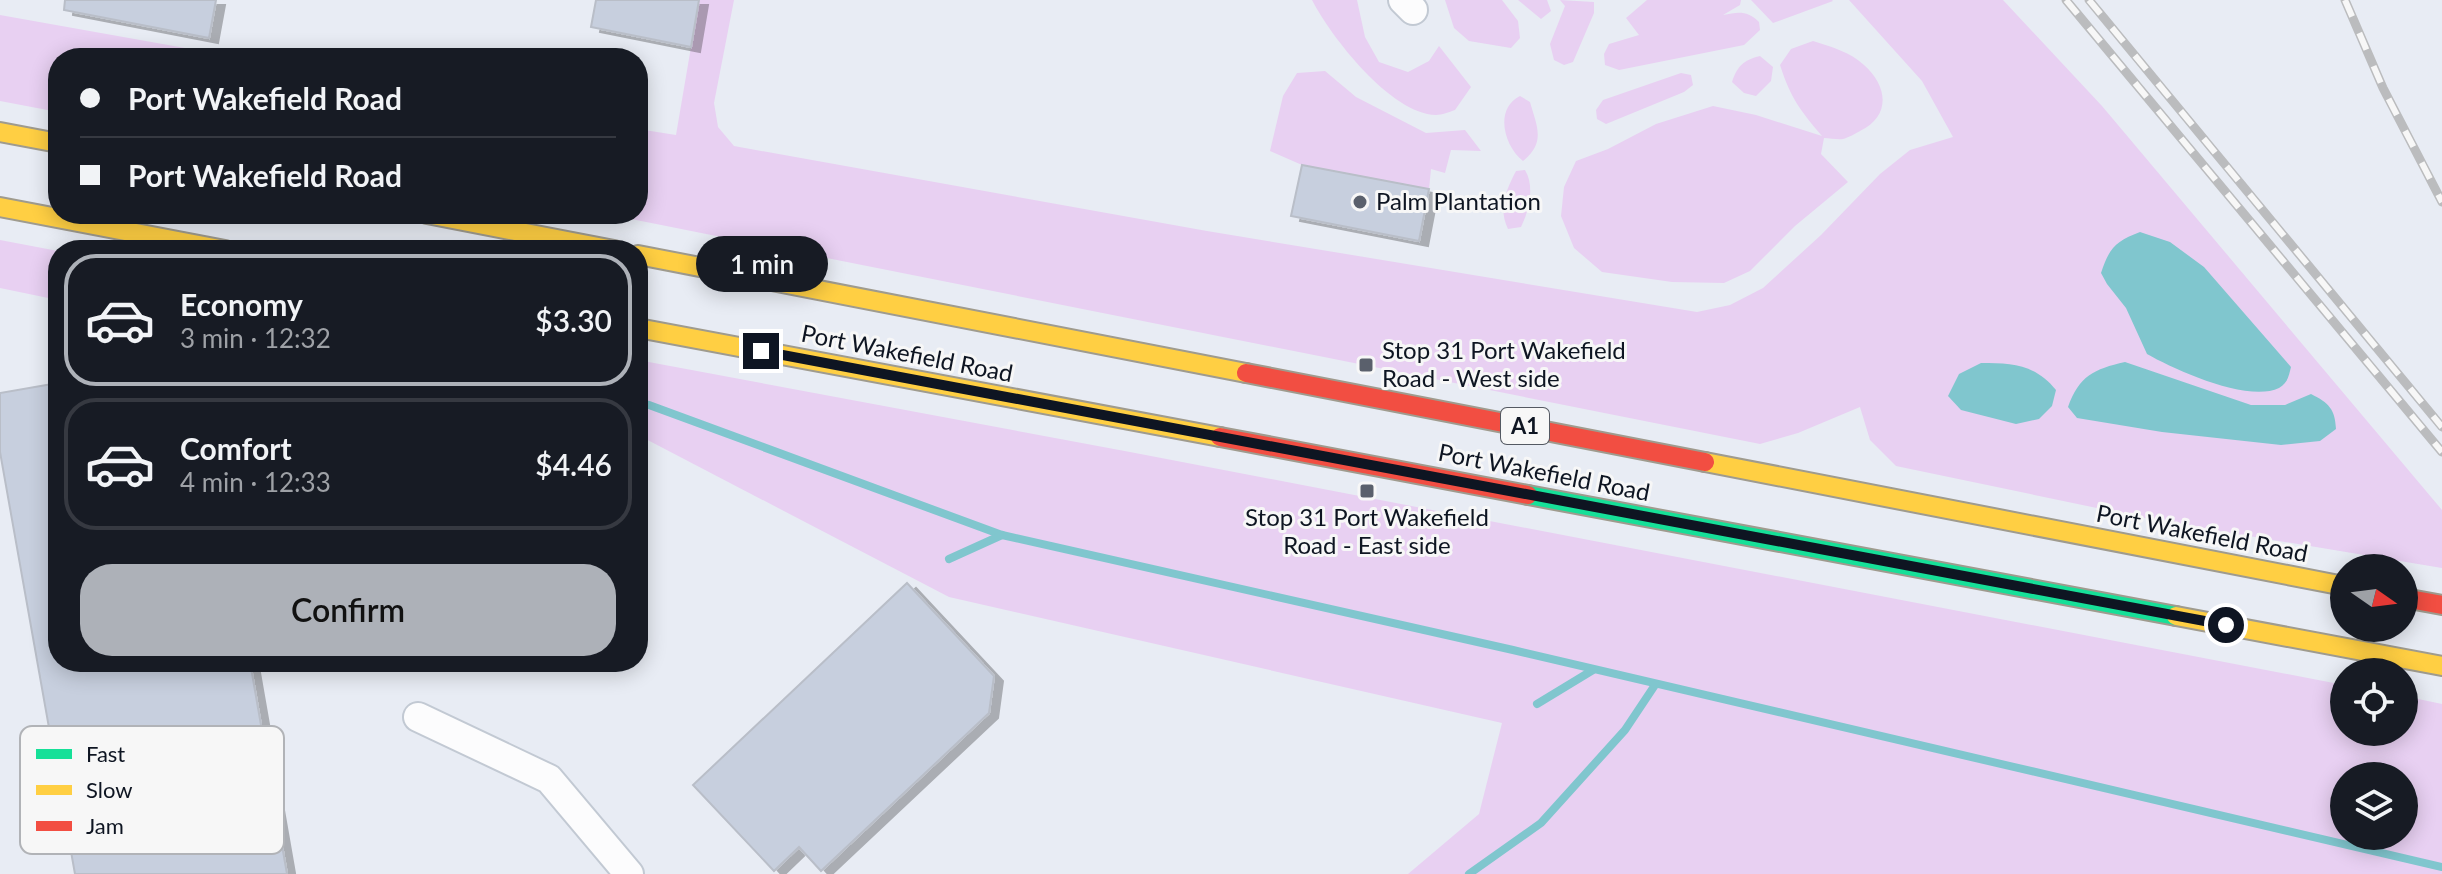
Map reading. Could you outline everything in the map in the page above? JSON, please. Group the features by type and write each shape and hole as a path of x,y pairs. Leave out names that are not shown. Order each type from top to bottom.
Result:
{"highway":[{"path":"0,132 48,141"},
{"path":"0,207 48,216"},
{"path":"89,224 173,240"},
{"path":"479,224 562,240"},
{"name":"Port Wakefield Road","path":"648,257 2330,583"},
{"name":"Port Wakefield Road","path":"648,330 2442,666"},
{"path":"2418,601 2442,605"}],"street":[{"path":"418,717 549,779 629,874"}],"shaded area":[{"path":"699,0 734,0 714,103 718,127 734,146 1207,231 1697,312 1730,305 1763,288 1821,235 1880,174 1910,150 1953,137 1922,81 1849,0 2003,0 2102,106 2442,510 2442,568 2418,564 2418,554 2358,554 2159,521 1896,466 1870,440 1860,407 1798,433 1760,444 648,222 648,131 676,135"},
{"path":"1312,0 1357,0 1365,37 1379,62 1408,72 1429,61 1439,46 1471,87 1455,110 1441,114 1419,111 1400,102 1364,71 1333,33"},
{"path":"1445,0 1502,0 1518,21 1520,38 1511,48 1469,41 1454,28"},
{"path":"1518,0 1547,0 1551,11 1541,19"},
{"path":"1560,0 1594,2 1594,13 1573,62 1564,65 1554,60 1550,44 1565,6"},
{"path":"1647,0 1741,0 1740,5 1723,15 1746,14 1759,22 1760,30 1744,45 1619,70 1605,65 1604,54 1609,44 1639,35 1626,18"},
{"path":"1751,0 1832,0 1833,1 1773,23"},
{"path":"0,15 185,48 48,48 48,110 0,101"},
{"path":"1813,41 1847,53 1872,73 1881,91 1881,109 1870,125 1852,135 1841,139 1824,138 1821,154 1848,182 1795,226 1750,271 1724,283 1672,282 1602,272 1574,248 1561,216 1564,187 1576,161 1608,149 1656,124 1713,106 1756,115 1822,136 1797,104 1780,65 1791,49"},
{"path":"1760,56 1773,67 1771,81 1756,96 1744,93 1732,82 1734,76 1742,64"},
{"path":"1325,71 1356,97 1426,133 1465,130 1481,151 1451,150 1445,173 1431,169 1429,189 1302,165 1270,151 1283,96 1297,73"},
{"path":"1681,73 1691,75 1693,85 1684,92 1606,124 1597,119 1596,110 1603,100"},
{"path":"1520,96 1530,102 1538,134 1535,147 1523,161 1511,146 1505,128 1507,110"},
{"path":"1525,170 1530,183 1526,214 1521,227 1508,229 1504,214 1506,192 1516,171"},
{"path":"0,240 48,249 48,298 0,288"},
{"path":"648,362 2330,682 2330,746 2418,746 2418,699 2442,704 2442,874 1408,874 1479,814 1502,723 949,597 648,440"}],"water":[{"path":"2140,232 2170,242 2204,267 2291,367 2288,379 2282,386 2266,392 2231,388 2193,376 2147,354 2126,308 2101,273 2114,246"},
{"path":"2125,362 2251,405 2285,405 2311,394 2330,407 2336,429 2320,441 2281,445 2162,432 2077,418 2068,407 2083,381 2096,371"},
{"path":"1981,363 2013,365 2040,375 2056,390 2052,406 2039,419 2016,424 1961,410 1948,396 1959,374"}],"building":[{"path":"65,0 216,0 209,38 64,10"},
{"path":"596,0 699,0 691,47 591,27"},
{"name":"Palm Plantation","path":"1302,165 1429,189 1419,241 1291,216"},
{"path":"48,385 48,672 252,672 261,726 49,726 0,452 0,393"},
{"path":"907,583 994,676 989,713 821,871 799,847 774,871 693,785"},
{"path":"71,854 284,854 287,874 75,874"}],"waterway":[{"path":"649,405 1002,535 1513,650 2442,867"},
{"path":"949,559 1002,535"},
{"path":"1537,704 1593,670"},
{"path":"1469,874 1541,823 1625,730 1655,685"}],"railway":[{"path":"2066,0 2442,452"},
{"path":"2089,0 2442,427"},
{"path":"2345,0 2383,88 2442,202"}],"traffic: fast":[{"path":"1528,495 2176,616"}],"traffic: slow":[{"path":"0,132 48,141"},
{"path":"0,207 48,216"},
{"path":"89,224 173,240"},
{"path":"479,224 562,240"},
{"path":"648,257 1246,373"},
{"path":"648,330 1220,437"},
{"path":"1705,462 2330,583"},
{"path":"2176,616 2442,666"}],"traffic: jam":[{"path":"1246,373 1705,462"},
{"path":"1220,437 1528,495"},
{"path":"2418,601 2442,605"}],"place":[{"name":"Palm Plantation","path":"1360,202"},
{"name":"Stop 31 Port Wakefield Road - West side","path":"1366,365"},
{"name":"Stop 31 Port Wakefield Road - East side","path":"1367,491"}],"route":[{"path":"761,351 2226,625"}]}
